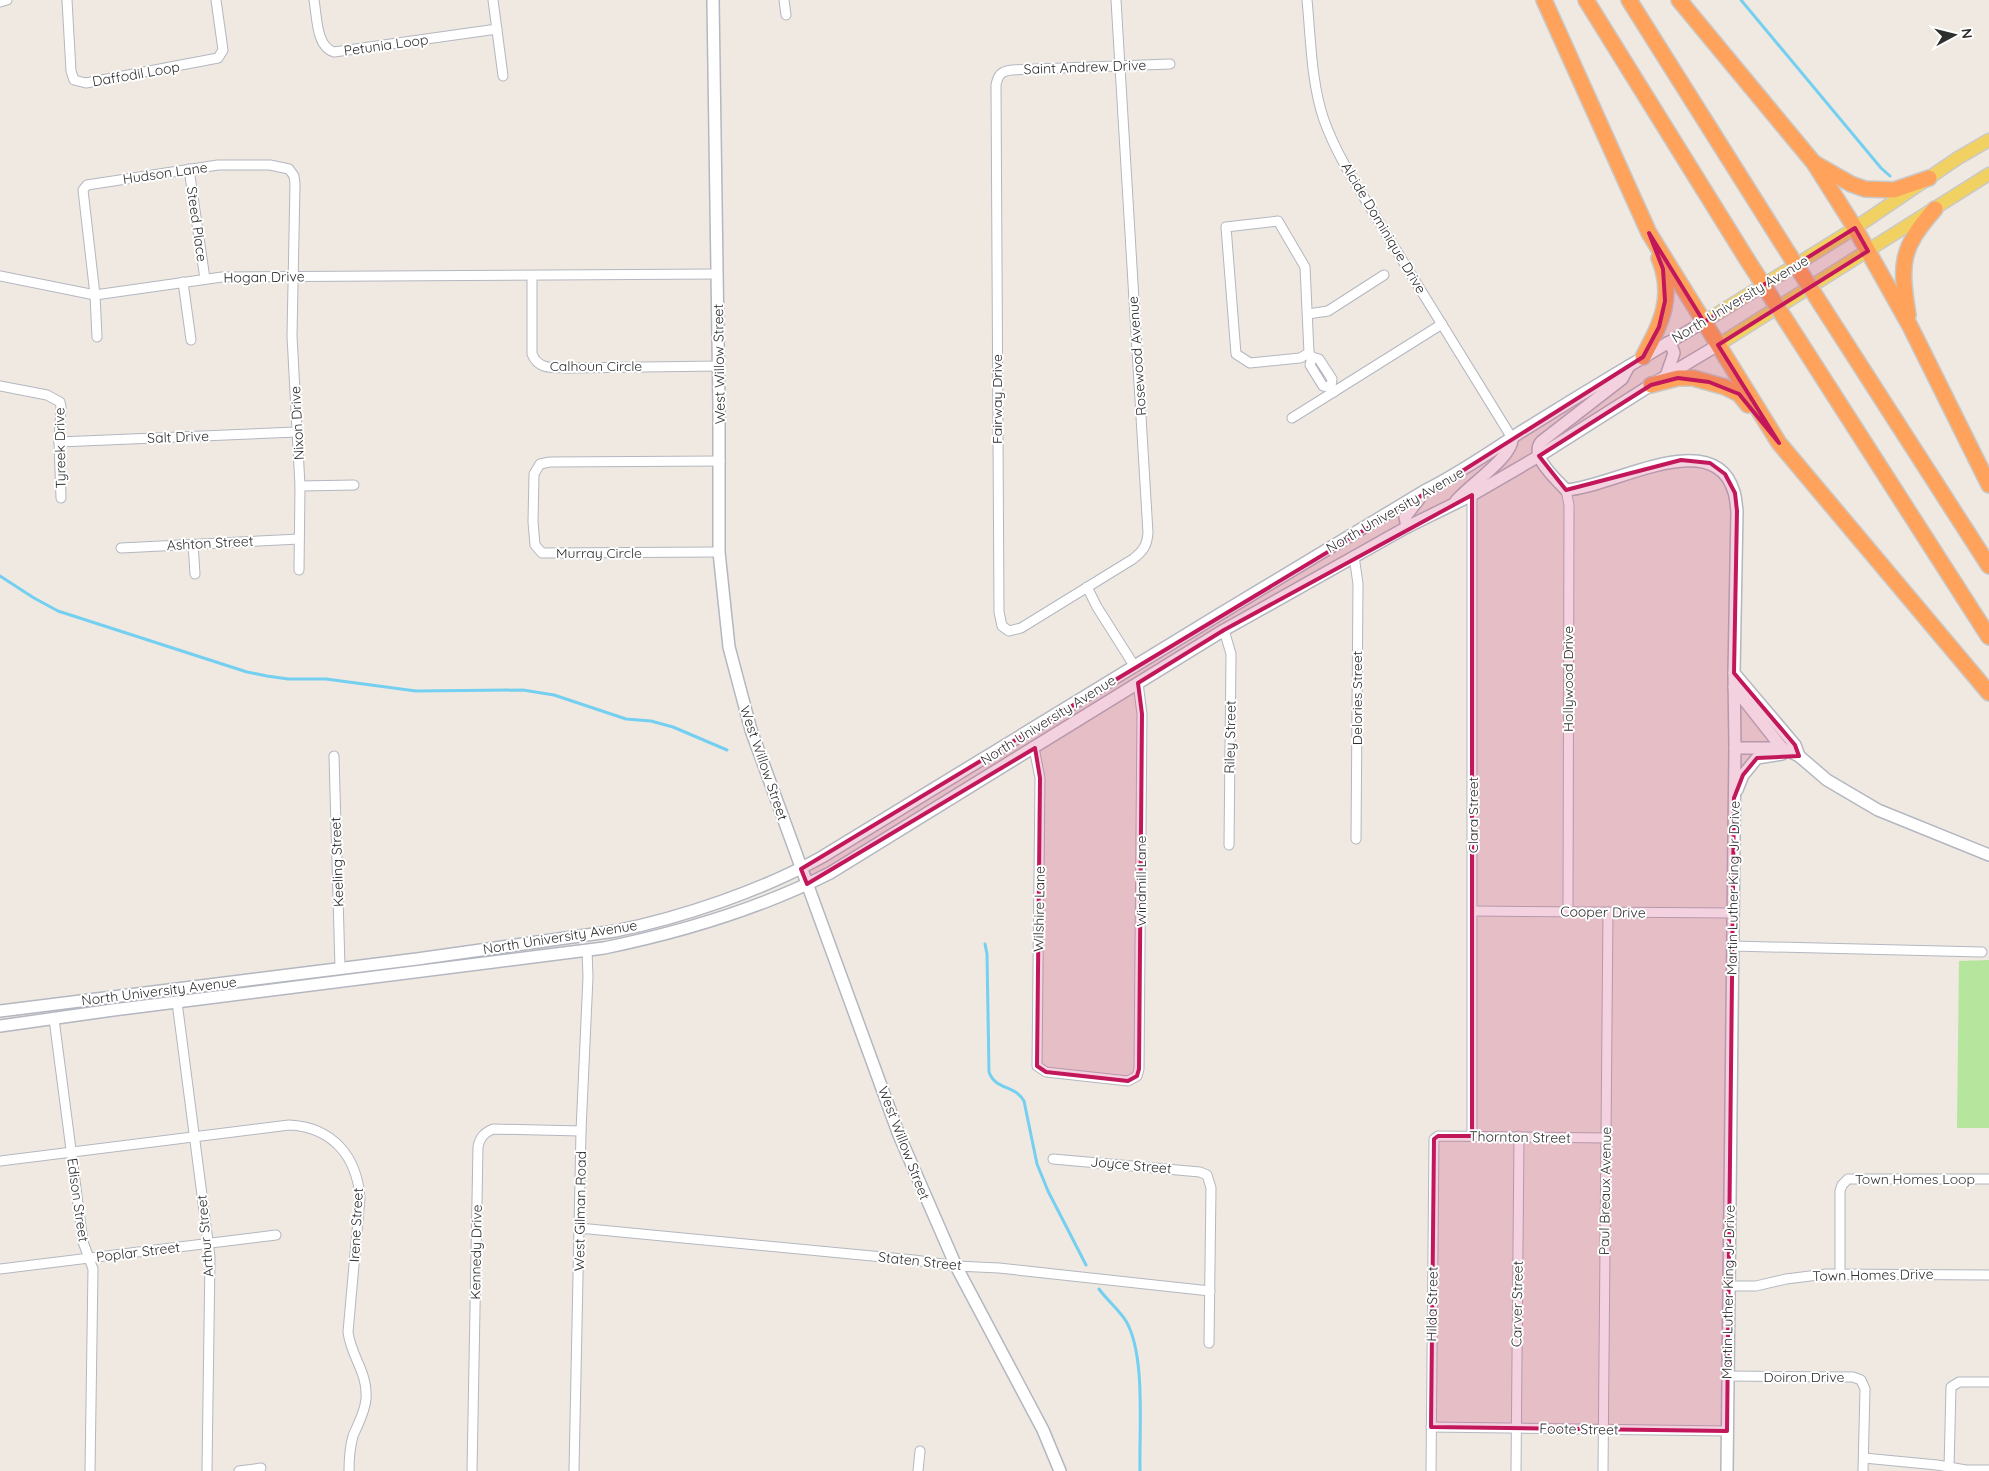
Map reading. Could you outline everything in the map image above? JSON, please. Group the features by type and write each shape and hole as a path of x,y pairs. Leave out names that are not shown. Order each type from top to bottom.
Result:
{"highway":[{"path":"1544,0 1649,233 1663,269 1665,301 1663,315 1636,360"},
{"path":"1586,0 1748,261 1989,637"},
{"path":"1629,0 1989,566"},
{"path":"1679,0 1814,163 1855,228 1910,326 1989,485"},
{"path":"1814,163 1851,184 1865,189 1894,190 1929,178"},
{"path":"1910,326 1903,284 1905,260 1908,246 1916,231 1935,209"},
{"path":"1649,233 1779,443"},
{"path":"1651,385 1678,378 1693,378 1724,387 1739,394 1989,693"}],"main road":[{"name":"West Willow Street","path":"713,0 719,366 719,552 729,647 740,695 801,869 899,1135 956,1266 1043,1430 1060,1471"},
{"name":"North University Avenue","path":"0,1011 417,959 635,927 697,909 780,879 801,869 1030,732 1426,490 1459,473 1636,360 1704,322 1855,228 1958,158 1989,140"},
{"name":"North University Avenue","path":"0,1026 587,950 654,938 785,894 830,873 1224,630 1406,527 1472,495 1539,456 1989,174"},
{"path":"1666,376 1674,353 1667,343"},
{"path":"1566,490 1552,475 1539,456 1537,451 1539,444 1622,379 1636,360"},
{"path":"1453,504 1464,491 1502,458 1510,449 1512,438"},
{"name":"Martin Luther King Jr Drive","path":"1566,490 1591,486 1681,460 1699,460 1710,464 1725,474 1735,493 1737,511 1728,1286 1728,1471"},
{"path":"1406,527 1405,516 1426,490"},
{"path":"1350,536 1354,556"},
{"path":"1734,673 1795,745 1799,756"},
{"path":"1734,687 1782,748"},
{"path":"1030,732 1034,748"},
{"path":"1735,748 1782,748 1799,756 1827,780 1878,810 1989,855"},
{"path":"1734,798 1743,775 1757,758 1770,755 1799,756"}],"street":[{"path":"0,2 7,0"},
{"name":"Daffodil Loop","path":"67,0 70,71 74,80 86,83 218,58 223,50 216,0"},
{"name":"Petunia Loop","path":"314,0 321,40 325,48 334,52 497,29"},
{"path":"493,0 504,76"},
{"path":"784,0 786,15"},
{"name":"Rosewood Avenue","path":"1087,587 1140,554 1146,546 1148,533 1116,0"},
{"name":"Alcide Dominique Drive","path":"1308,0 1317,92 1332,141 1512,438"},
{"name":"Saint Andrew Drive","path":"1000,74 1012,70 1170,64"},
{"name":"Fairway Drive","path":"1000,74 996,85 1000,621 1005,629 1021,628 1087,587"},
{"name":"Hudson Lane","path":"97,337 95,295 83,190 87,185 218,165 270,165 289,169 294,176 295,184 293,276"},
{"name":"Steed Place","path":"189,169 204,279"},
{"path":"1333,390 1323,386 1310,365 1310,355 1306,267 1278,221 1226,227 1236,354 1250,363 1300,358 1310,355 1319,358 1332,380 1333,390"},
{"path":"532,276 717,274"},
{"path":"1308,314 1328,311 1384,275"},
{"name":"Hogan Drive","path":"0,276 95,295 222,277 532,276"},
{"name":"Nixon Drive","path":"293,276 292,336 300,486 299,570"},
{"name":"Calhoun Circle","path":"532,276 532,354 539,365 569,368 719,366"},
{"path":"183,282 190,340"},
{"path":"1292,418 1333,390 1442,324"},
{"path":"1316,374 1325,368"},
{"name":"Tyreek Drive","path":"0,386 47,395 59,400 61,407 59,442 61,498"},
{"name":"Salt Drive","path":"59,442 297,432"},
{"name":"Murray Circle","path":"719,552 542,553 535,545 533,522 534,474 540,464 550,462 720,461"},
{"path":"300,486 354,485"},
{"name":"Hollywood Drive","path":"1566,490 1569,505 1568,911"},
{"name":"Clara Street","path":"1472,495 1472,1136"},
{"name":"Ashton Street","path":"121,548 299,539"},
{"path":"193,544 195,574"},
{"name":"Delories Street","path":"1354,556 1358,584 1356,839"},
{"path":"1087,587 1097,607 1135,667"},
{"name":"Riley Street","path":"1224,630 1231,654 1229,845"},
{"name":"Windmill Lane","path":"1041,1070 1121,1082 1135,1078 1139,1069 1142,714 1138,683"},
{"name":"Wilshire Lane","path":"1034,748 1039,767 1040,782 1038,1066 1041,1070"},
{"name":"Keeling Street","path":"334,756 340,968"},
{"name":"Cooper Drive","path":"1473,910 1732,913"},
{"name":"Paul Breaux Avenue","path":"1603,1471 1608,912"},
{"path":"1732,946 1982,952"},
{"name":"West Gilman Road","path":"574,1471 587,950"},
{"name":"Arthur Street","path":"177,1002 210,1268 207,1471"},
{"name":"Edison Street","path":"54,1019 83,1242 93,1269 90,1471"},
{"name":"Irene Street","path":"0,1161 273,1126 303,1127 314,1130 329,1138 344,1152 355,1169 360,1198 348,1332 352,1350 363,1373 366,1401 353,1438 349,1471"},
{"name":"Kennedy Drive","path":"472,1471 478,1157 480,1140 483,1134 494,1129 581,1131"},
{"name":"Carver Street","path":"1516,1471 1519,1136"},
{"name":"Thornton Street","path":"1435,1137 1606,1138"},
{"name":"Hilda Street","path":"1431,1471 1435,1137"},
{"name":"Joyce Street","path":"1054,1159 1200,1172 1207,1175 1211,1188 1210,1291"},
{"name":"Town Homes Loop","path":"1840,1273 1840,1191 1842,1184 1848,1179 1989,1179"},
{"name":"Staten Street","path":"579,1228 914,1260 956,1266 1018,1270 1210,1291"},
{"name":"Poplar Street","path":"0,1269 276,1235"},
{"name":"Town Homes Drive","path":"1728,1286 1756,1286 1813,1275 1840,1273 1989,1275"},
{"path":"1209,1343 1210,1291"},
{"name":"Doiron Drive","path":"1728,1376 1853,1377 1861,1380 1865,1388 1864,1458"},
{"path":"1949,1468 1951,1388 1959,1382 1989,1382"},
{"name":"Foote Street","path":"1431,1427 1727,1431"},
{"path":"918,1471 920,1451"},
{"path":"1863,1471 1864,1458 1966,1470 1989,1470"},
{"path":"239,1471 261,1468"}],"highlighted area":[{"path":"1855,228 1868,251 1718,345 1779,443 1739,394 1709,382 1678,378 1651,385 1539,456 1566,490 1681,460 1710,463 1725,474 1735,493 1737,511 1734,673 1795,745 1799,756 1757,758 1743,775 1734,798 1727,1431 1431,1427 1434,1139 1438,1136 1472,1136 1472,495 1224,630 1138,683 1142,714 1139,1069 1137,1076 1128,1081 1046,1072 1037,1066 1040,778 1035,748 807,884 801,869 1459,473 1643,357 1659,327 1665,301 1663,269 1649,233 1704,322"}],"green space":[{"path":"1989,960 1989,1128 1957,1128 1959,961"}],"waterway":[{"path":"1741,0 1881,168 1890,176"},
{"path":"0,576 58,611 247,672 288,679 326,679 416,691 523,690 554,695 626,719 651,721 673,727 727,750"},
{"path":"985,944 987,954 989,1072 996,1082 1015,1092 1024,1101 1037,1164 1048,1191 1086,1265"},
{"path":"1099,1289 1126,1321 1136,1353 1140,1394 1140,1471"}]}
